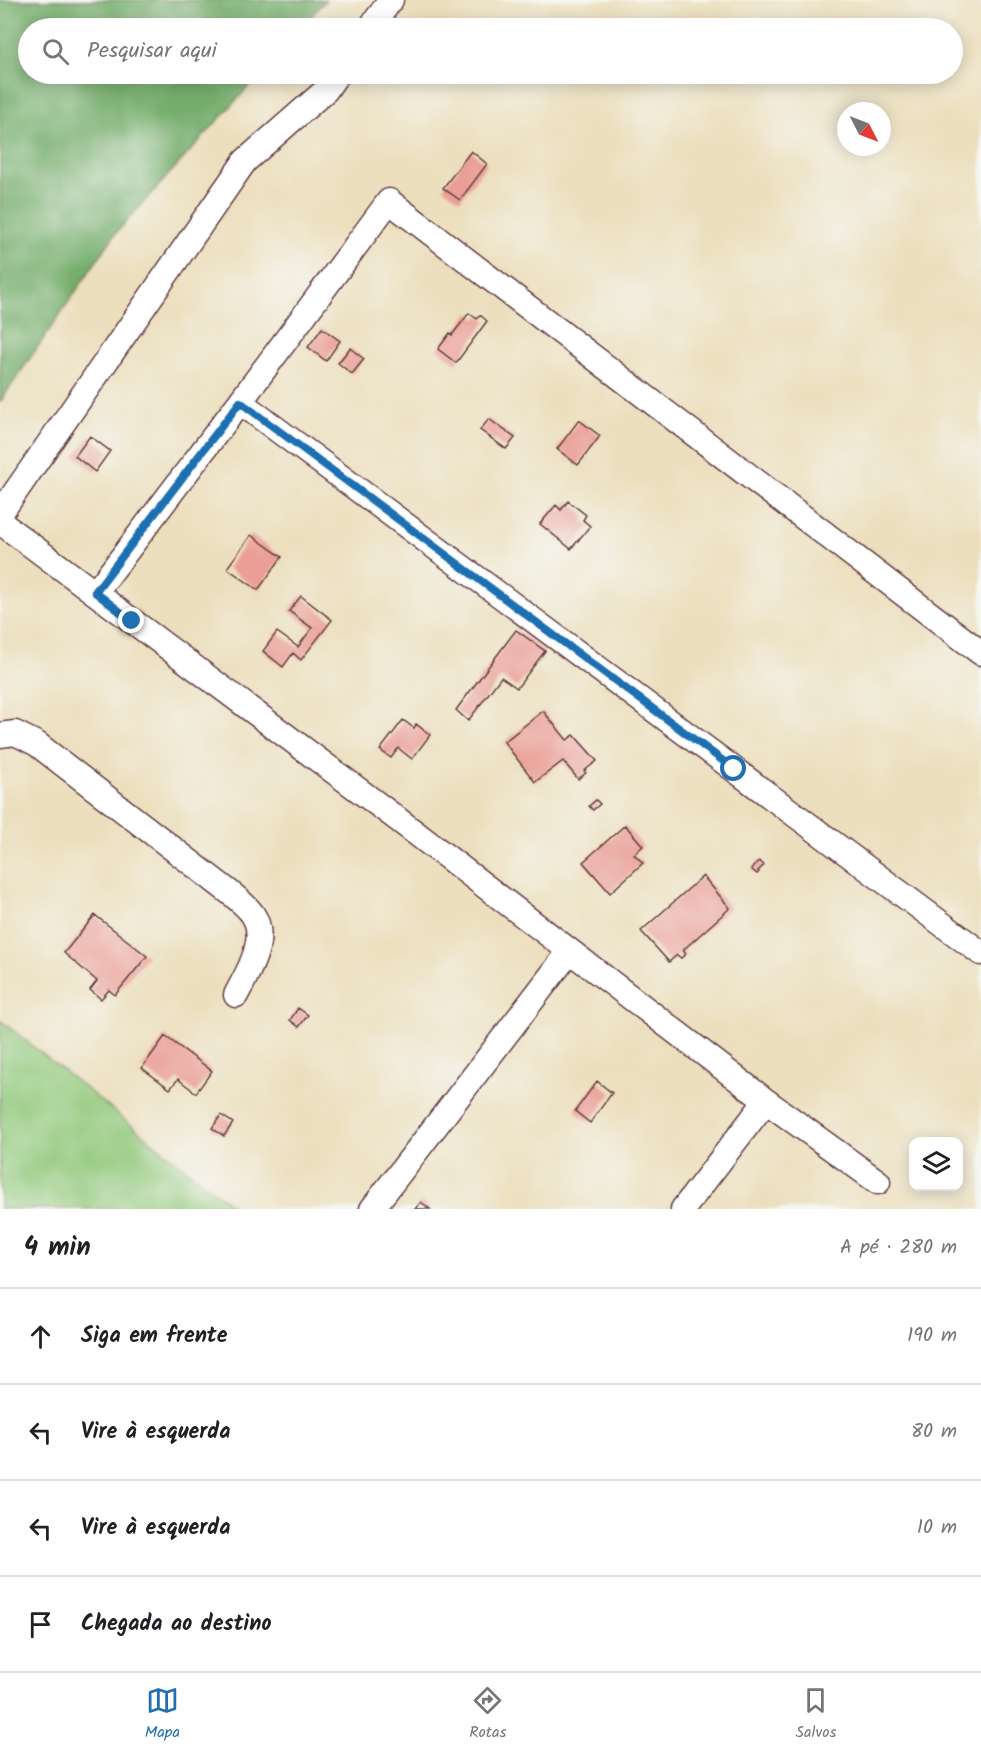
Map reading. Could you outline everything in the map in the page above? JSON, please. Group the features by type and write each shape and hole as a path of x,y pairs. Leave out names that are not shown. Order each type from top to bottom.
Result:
{"street":[{"path":"378,18 391,0"},
{"path":"0,514 245,161 330,84"},
{"path":"95,592 389,201 981,653"},
{"path":"240,402 981,952"},
{"path":"0,522 396,818 766,1101 878,1182"},
{"path":"0,735 15,732 37,744 233,895 254,916 258,938 255,958 236,995"},
{"path":"372,1209 570,951"},
{"path":"683,1209 766,1101"}],"green space":[{"path":"0,0 326,0 309,18 18,18 18,84 251,84 115,234 0,402"},
{"path":"0,1020 236,1209 0,1209"}],"building":[{"path":"471,151 487,164 460,200 443,188"},
{"path":"469,313 477,319 480,315 487,321 456,363 438,349"},
{"path":"322,328 340,341 326,361 308,347"},
{"path":"350,348 364,359 352,374 338,363"},
{"path":"489,419 515,438 506,449 480,430"},
{"path":"579,420 600,436 578,465 557,449"},
{"path":"90,436 110,451 95,472 75,456"},
{"path":"568,501 586,515 583,520 590,526 571,549 540,524 556,505 561,510"},
{"path":"251,535 282,557 258,590 227,568"},
{"path":"301,596 332,620 301,660 293,653 283,667 263,651 277,632 298,647 312,628 289,611"},
{"path":"516,630 545,651 517,688 501,677 468,721 456,710"},
{"path":"543,711 567,740 574,735 597,761 578,779 563,761 535,782 504,742"},
{"path":"403,720 414,728 416,724 430,735 412,759 398,748 391,758 380,750"},
{"path":"596,800 600,804 593,810 589,806"},
{"path":"625,825 643,846 634,854 643,863 610,893 583,862"},
{"path":"759,861 764,865 757,874 751,869"},
{"path":"703,876 730,908 683,950 686,954 681,958 677,955 669,962 641,931"},
{"path":"95,915 147,956 115,995 109,990 101,999 90,990 97,981 64,953"},
{"path":"298,1008 308,1015 299,1027 290,1020"},
{"path":"165,1036 212,1071 196,1093 178,1079 170,1089 142,1068"},
{"path":"597,1081 612,1093 590,1123 575,1111"},
{"path":"221,1115 233,1123 224,1136 212,1128"},
{"path":"421,1202 430,1209 415,1209"}],"route":[{"path":"132,621 95,592 240,402 734,769"}]}
